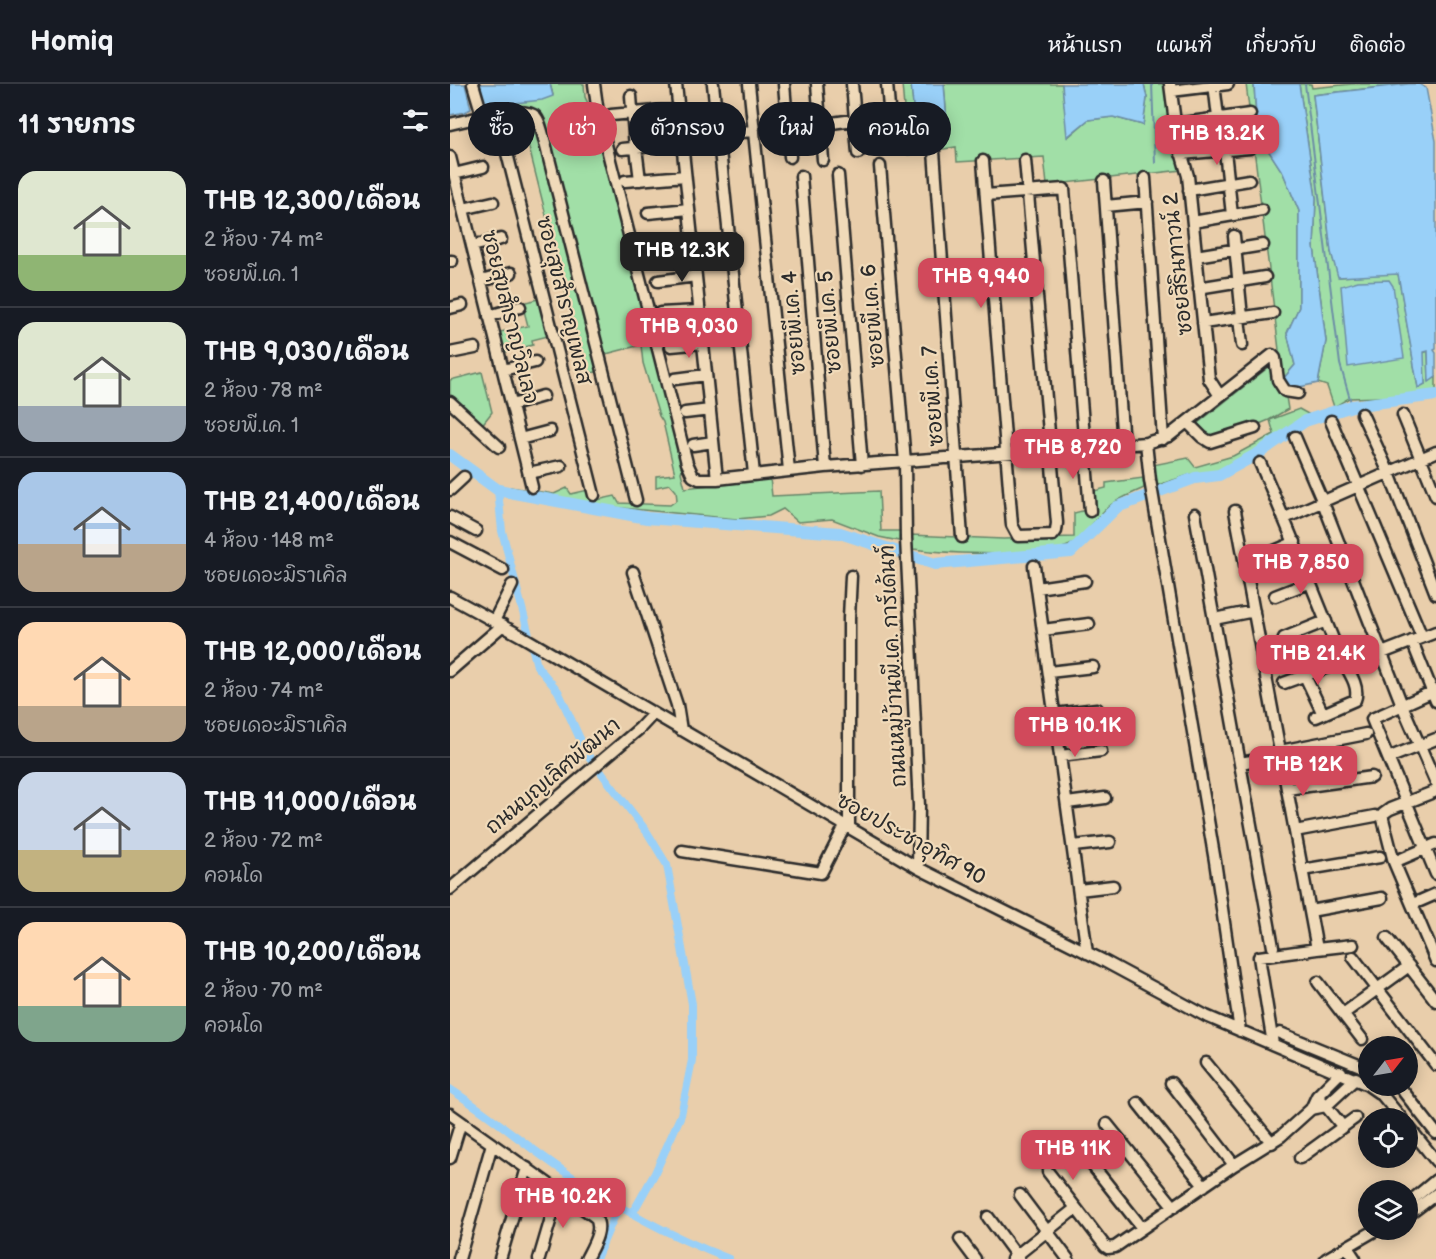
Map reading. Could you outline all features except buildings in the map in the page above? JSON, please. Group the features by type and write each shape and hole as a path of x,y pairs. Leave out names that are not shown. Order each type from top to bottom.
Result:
{"street":[{"path":"473,84 478,102"},
{"path":"594,84 598,113 689,471 699,479 825,467 1146,443 1163,439 1272,355 1275,358 1280,383 1285,391 1298,393"},
{"path":"676,84 677,102"},
{"path":"713,84 715,102"},
{"path":"749,84 789,471"},
{"path":"785,84 786,102"},
{"path":"817,84 819,102"},
{"path":"852,84 854,102"},
{"path":"887,84 889,102"},
{"path":"1171,87 1228,84"},
{"path":"1214,85 1232,215"},
{"name":"ซอยสิรินทาวน์ 2","path":"1171,87 1175,124 1187,170 1209,379 1223,393"},
{"path":"631,96 631,102"},
{"path":"1175,124 1250,114"},
{"path":"535,117 543,135 636,500"},
{"path":"450,124 468,120"},
{"path":"746,131 753,130"},
{"path":"1181,154 1250,148"},
{"path":"622,150 629,149"},
{"name":"ซอยสุขสำราญเพลส","path":"508,156 594,495"},
{"path":"637,156 640,180"},
{"path":"683,156 717,479"},
{"path":"720,156 754,474"},
{"path":"823,156 823,160"},
{"name":"ซอยพี.เค. 7","path":"934,156 962,537"},
{"name":"ซอยสุขสำราญวิลเลจ","path":"450,157 532,487"},
{"path":"983,161 1012,525 1018,536 1046,536 1053,535 1056,531 1026,160"},
{"name":"ซอยพี.เค. 6","path":"880,166 905,462"},
{"path":"454,174 483,167"},
{"name":"ซอยพี.เค. 5","path":"837,175 862,465"},
{"path":"625,181 685,176"},
{"name":"ซอยพี.เค. 4","path":"801,176 825,467"},
{"path":"1145,178 1163,439"},
{"path":"1189,190 1249,180"},
{"path":"1104,182 1123,444"},
{"path":"986,195 1064,189 1089,511"},
{"path":"463,210 493,202"},
{"path":"1106,206 1147,202"},
{"path":"648,213 689,209"},
{"path":"1193,222 1262,210"},
{"path":"1234,236 1242,345"},
{"path":"472,246 501,239"},
{"path":"648,248 692,244"},
{"path":"1196,256 1263,245"},
{"path":"481,281 511,273"},
{"path":"658,281 696,276"},
{"path":"1199,289 1265,277"},
{"path":"450,308 462,305"},
{"path":"489,316 520,307"},
{"path":"660,313 699,311"},
{"path":"1203,323 1273,313"},
{"path":"671,346 703,343"},
{"path":"450,353 475,348"},
{"path":"503,370 535,362"},
{"path":"675,380 706,375"},
{"path":"512,405 543,396"},
{"path":"450,402 499,447"},
{"path":"685,413 710,410"},
{"path":"1362,414 1389,473 1436,594"},
{"path":"1403,415 1436,496"},
{"path":"1331,421 1359,486 1417,639 1435,694 1402,705 1372,719 1406,803 1431,846 1436,874"},
{"path":"1187,422 1210,442 1255,428"},
{"path":"520,439 550,431"},
{"path":"1295,437 1402,705 1436,783"},
{"path":"693,445 713,441"},
{"path":"1146,443 1150,480 1215,861 1240,1031"},
{"path":"1285,518 1436,452"},
{"name":"ถนนหมู่บ้านพี.เค. การ์เด้นท์","path":"905,462 906,538 919,806 918,868"},
{"path":"1260,463 1285,518 1344,664 1355,684 1357,697 1355,700 1320,715 1305,676"},
{"path":"529,473 561,466"},
{"path":"450,490 464,477"},
{"path":"1235,511 1317,949"},
{"path":"1196,514 1273,947"},
{"path":"450,517 476,531"},
{"path":"1263,556 1295,542"},
{"path":"450,543 503,570"},
{"path":"1035,566 1087,953"},
{"path":"633,572 677,705 681,730"},
{"path":"682,851 821,873 847,827 851,576"},
{"path":"1037,588 1085,582"},
{"path":"1275,596 1311,582"},
{"path":"450,671 498,623 512,585"},
{"name":"ซอยประชาอุทิศ 90","path":"450,597 541,647 918,868 1206,1016 1356,1078"},
{"path":"1214,619 1254,611"},
{"path":"1284,638 1326,621"},
{"path":"1043,630 1089,624"},
{"path":"1284,683 1382,654 1436,632"},
{"path":"1049,672 1093,667"},
{"path":"1055,714 1097,709"},
{"name":"ถนนบุญเลิศพัฒนา","path":"450,890 640,728 653,714"},
{"path":"1240,763 1366,734"},
{"path":"1388,758 1436,740"},
{"path":"1060,756 1101,751"},
{"path":"1287,789 1372,777"},
{"path":"1436,791 1390,809 1383,814 1394,862 1433,945 1436,961"},
{"path":"1067,803 1105,798"},
{"path":"1295,831 1375,816"},
{"path":"1073,846 1110,842"},
{"path":"1394,862 1431,846"},
{"path":"1302,870 1380,857"},
{"path":"1078,890 1113,886"},
{"path":"1413,904 1436,894"},
{"path":"1310,911 1382,898"},
{"path":"1387,938 1436,1001"},
{"path":"1273,1044 1259,957 1353,945"},
{"path":"1353,957 1436,1065"},
{"path":"1343,1014 1409,966"},
{"path":"1318,982 1360,1036"},
{"path":"1280,1033 1358,1065"},
{"path":"1206,1063 1272,1143"},
{"path":"1047,1172 1108,1248 1115,1246 1272,1143 1311,1109 1317,1096 1341,1072"},
{"path":"1311,1109 1326,1106 1356,1078"},
{"path":"1171,1083 1234,1166"},
{"path":"1317,1096 1343,1127"},
{"name":"ซอยประชาอุทิศ 90","path":"1383,1096 1393,1108"},
{"path":"1407,1096 1436,1133"},
{"path":"1138,1103 1204,1186"},
{"path":"450,1114 598,1221 599,1230 586,1259"},
{"path":"1300,1158 1355,1118"},
{"path":"450,1158 461,1122"},
{"path":"1107,1124 1174,1207"},
{"path":"1418,1139 1436,1161"},
{"path":"459,1259 492,1144"},
{"path":"1078,1147 1142,1228"},
{"path":"500,1259 526,1168"},
{"path":"1418,1199 1436,1180"},
{"path":"539,1259 559,1191"},
{"path":"1418,1201 1436,1194"},
{"path":"1020,1195 1068,1259"},
{"path":"987,1217 1016,1258 1076,1208"},
{"path":"960,1239 975,1259"},
{"path":"1326,1259 1359,1240"},
{"path":"1347,1247 1354,1259"}],"green space":[{"path":"550,84 584,84 587,102 547,102 547,142 540,115 535,115 535,102 512,102 553,95"},
{"path":"902,84 911,84 913,102 904,102"},
{"path":"944,84 1062,84 1068,137 1088,120 1113,117 1143,125 1147,98 1144,84 1167,84 1182,170 1047,185 1044,157 957,162 956,147 951,148 951,102 945,102"},
{"path":"1246,84 1254,84 1257,133 1283,173 1299,211 1299,307 1287,333 1295,365 1283,379 1288,409 1269,420 1204,447 1198,423 1280,358"},
{"path":"1299,84 1311,84 1312,88 1352,84 1408,84 1313,95 1331,252 1339,277 1398,273 1418,387 1425,384 1423,353 1428,351 1429,381 1436,377 1436,391 1416,396 1349,398 1334,407 1327,386 1318,383 1326,341 1314,247 1316,198"},
{"path":"535,122 601,371 586,374 531,156 535,156"},
{"path":"551,156 603,156 683,467 681,472 685,488 770,478 772,496 879,491 881,531 900,531 899,541 879,537 832,519 798,522 783,509 769,516 737,519 601,506 510,487 554,494 567,488 571,494 588,490 593,501 615,496 619,503 670,505 677,500 676,491 670,484 656,487 656,476 675,474 663,422 659,416 643,363 641,345 602,355"},
{"path":"538,299 548,336 532,340 533,345 505,352 500,332 528,326 522,303"},
{"path":"482,372 492,412 481,426 450,395 450,380"},
{"path":"1299,409 1310,415 1280,433 1245,460 1212,473 1192,474 1158,485 1153,465 1188,458 1195,467 1233,456 1274,434 1270,420"},
{"path":"1143,478 1144,488 1111,505 1077,540 1060,549 995,554 913,549 911,535 1003,539 1074,537 1074,513 1094,508 1094,491 1106,488 1106,483"}],"water":[{"path":"450,84 465,84 469,102 468,110 450,115"},
{"path":"478,84 550,84 553,96 524,102 483,102"},
{"path":"911,84 944,84 945,102 913,102"},
{"path":"1062,84 1144,84 1147,98 1143,125 1113,117 1088,120 1067,137"},
{"path":"1254,84 1299,84 1316,198 1314,247 1326,341 1318,383 1285,390 1283,379 1295,365 1287,333 1299,307 1299,211 1283,173 1257,133"},
{"path":"1419,84 1426,88 1436,141 1436,349 1434,350 1436,377 1429,382 1428,351 1424,352 1425,384 1418,388 1398,274 1338,277 1331,252 1313,95"},
{"path":"1389,280 1393,286 1404,358 1348,367 1341,286 1358,281"}],"waterway":[{"path":"1152,84 1155,163"},
{"path":"1305,84 1340,364 1352,406"},
{"path":"450,455 498,490 647,518 840,533 935,564 1071,552 1117,507 1195,478 1219,475 1259,453 1305,421 1352,406 1436,395"},
{"path":"498,490 502,531 537,666 558,691 587,754 647,832 667,865 692,1004 692,1060 681,1115 655,1173 632,1214"},
{"path":"450,1089 602,1196 664,1230 729,1259"},
{"path":"596,1259 619,1206"}]}
